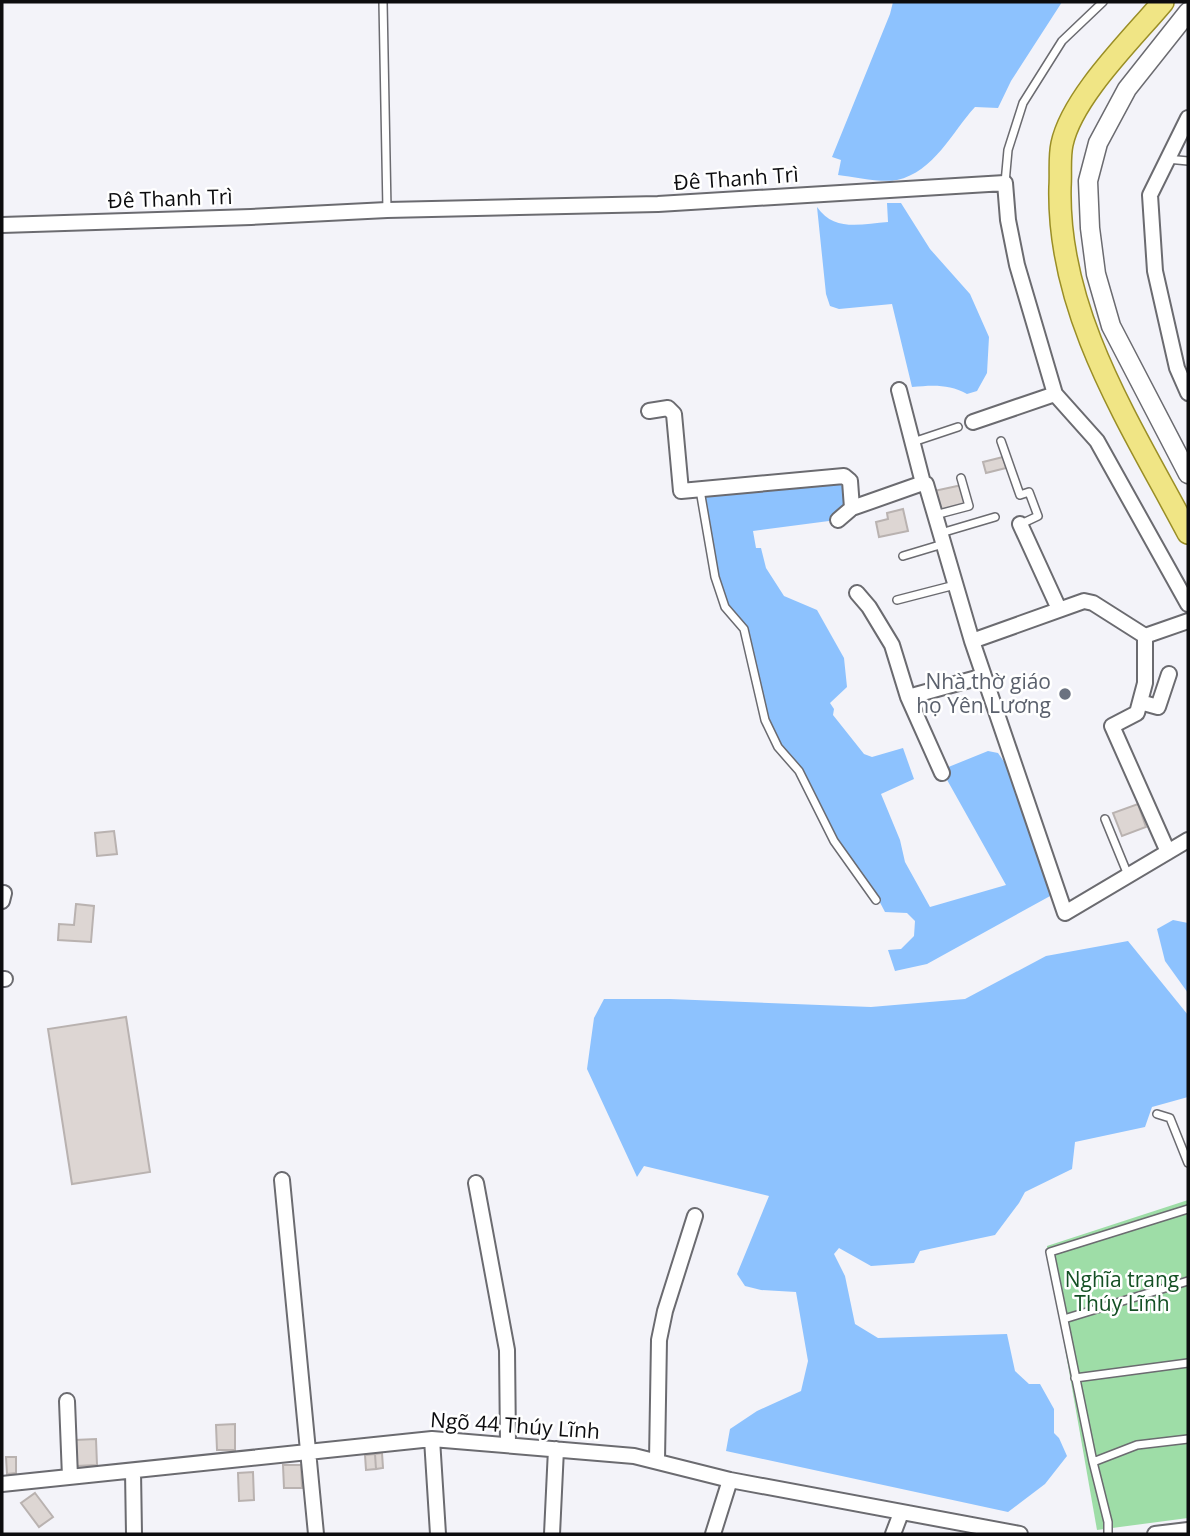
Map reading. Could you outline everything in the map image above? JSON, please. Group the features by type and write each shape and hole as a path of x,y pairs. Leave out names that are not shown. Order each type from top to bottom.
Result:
{"main road":[{"path":"1163,2 1089,90 1074,116 1062,144 1060,204 1063,248 1088,335 1111,389 1188,533"}],"street":[{"path":"1188,12 1127,89 1098,142 1088,181 1096,274 1111,326 1188,474"},
{"path":"1188,118 1150,195 1155,271 1177,368 1188,393"},
{"name":"Đê Thanh Trì","path":"2,225 387,210 658,204 1005,183"},
{"path":"1005,183 1008,220 1017,265 1055,394 1097,441 1188,604"},
{"path":"899,390 923,483 926,484 972,641 1065,913 1188,840"},
{"path":"973,422 1055,394"},
{"path":"649,411 668,408 674,414 681,491 844,476 850,481 852,508"},
{"path":"838,520 852,508 923,483"},
{"path":"1020,524 1059,609"},
{"path":"857,593 869,607 892,645 908,698 942,773"},
{"path":"972,641 1084,601 1093,603 1145,636"},
{"path":"1145,636 1188,621"},
{"path":"1145,636 1145,683 1137,713 1112,726 1168,852"},
{"path":"1140,702 1158,707 1169,674"},
{"path":"908,698 984,676"},
{"path":"282,1180 316,1534"},
{"path":"476,1183 506,1350 508,1444"},
{"path":"657,1460 659,1340 665,1311 695,1216"},
{"path":"67,1401 70,1477"},
{"path":"432,1439 438,1534"},
{"name":"Ngõ 44 Thúy Lĩnh","path":"2,1485 432,1439 657,1460 730,1480 901,1514 1020,1534"},
{"path":"552,1534 556,1449"},
{"path":"133,1471 134,1534"},
{"path":"713,1534 730,1480"},
{"path":"893,1534 901,1514"},
{"path":"1155,1534 1188,1530"}],"lane":[{"path":"383,2 387,210"},
{"path":"1005,183 1008,150 1023,103 1062,41 1103,2"},
{"path":"1166,159 1188,161"},
{"path":"913,443 958,427"},
{"path":"1001,440 1020,495 1029,492 1038,516 1020,524"},
{"path":"935,515 969,506 961,478"},
{"path":"699,489 715,576 725,607 744,629 765,720 778,747 799,771 834,841 876,900"},
{"path":"903,556 995,517"},
{"path":"897,600 955,585"},
{"path":"1105,819 1129,876"},
{"path":"1157,1114 1170,1118 1188,1163"},
{"path":"1108,1534 1108,1522 1050,1252 1188,1209"},
{"path":"1064,1319 1188,1281"},
{"path":"1075,1378 1188,1363"},
{"path":"1093,1462 1137,1445 1188,1439"}],"green space":[{"name":"Nghĩa trang Thúy Lĩnh","path":"1188,1200 1188,1518 1097,1530 1047,1246"}],"water":[{"path":"893,2 1062,2 1011,81 998,108 975,107 922,169 910,176 891,181 838,175 841,160 832,157"},
{"path":"887,203 901,203 930,249 970,294 989,337 987,373 977,391 967,394 941,386 912,387 892,304 839,309 830,306 826,294 817,207 831,220 858,225 888,222"},
{"path":"836,481 845,489 845,504 829,521 753,531 756,548 761,548 766,568 784,596 817,610 844,658 847,687 830,703 834,709 833,715 864,754 872,757 903,748 914,779 881,794 900,840 905,862 930,907 1006,885 946,778 946,768 988,751 998,753 1005,763 1052,895 927,964 895,971 888,950 901,949 914,936 915,921 907,913 885,912 835,837 779,744 767,718 748,629 725,603 709,540 703,499 708,492"},
{"path":"1173,920 1188,923 1188,993 1165,961 1157,929"},
{"path":"1128,941 1188,1015 1188,1097 1152,1107 1145,1127 1075,1142 1072,1169 1025,1192 995,1235 920,1251 914,1263 871,1266 839,1248 834,1254 845,1276 855,1324 878,1338 1007,1334 1015,1371 1029,1384 1040,1384 1054,1409 1054,1433 1067,1456 1045,1484 1008,1512 726,1451 730,1429 757,1411 801,1391 808,1361 796,1292 761,1290 745,1286 737,1274 769,1196 644,1166 637,1177 587,1069 594,1018 604,999 871,1007 965,999 1046,956"}],"building":[{"path":"1003,457 1006,468 986,473 983,462"},
{"path":"962,485 966,505 938,512 934,491"},
{"path":"903,509 908,531 879,537 876,522 888,519 887,513"},
{"path":"1138,804 1146,827 1122,836 1113,813"},
{"path":"114,831 117,854 97,856 95,833"},
{"path":"76,904 94,906 91,942 58,940 59,924 74,925"},
{"path":"126,1017 150,1172 72,1184 48,1029"},
{"path":"235,1424 235,1450 217,1450 216,1425"},
{"path":"96,1439 97,1465 76,1466 75,1440"},
{"path":"382,1453 383,1468 376,1469 375,1454"},
{"path":"375,1454 376,1469 366,1470 365,1455"},
{"path":"6,1457 16,1457 16,1473 7,1474"},
{"path":"283,1465 301,1465 302,1488 284,1488"},
{"path":"253,1472 254,1500 239,1501 238,1473"},
{"path":"35,1493 53,1517 39,1527 21,1503"}],"place":[{"name":"Nhà thờ giáo họ Yên Lương","path":"1065,694"}]}
